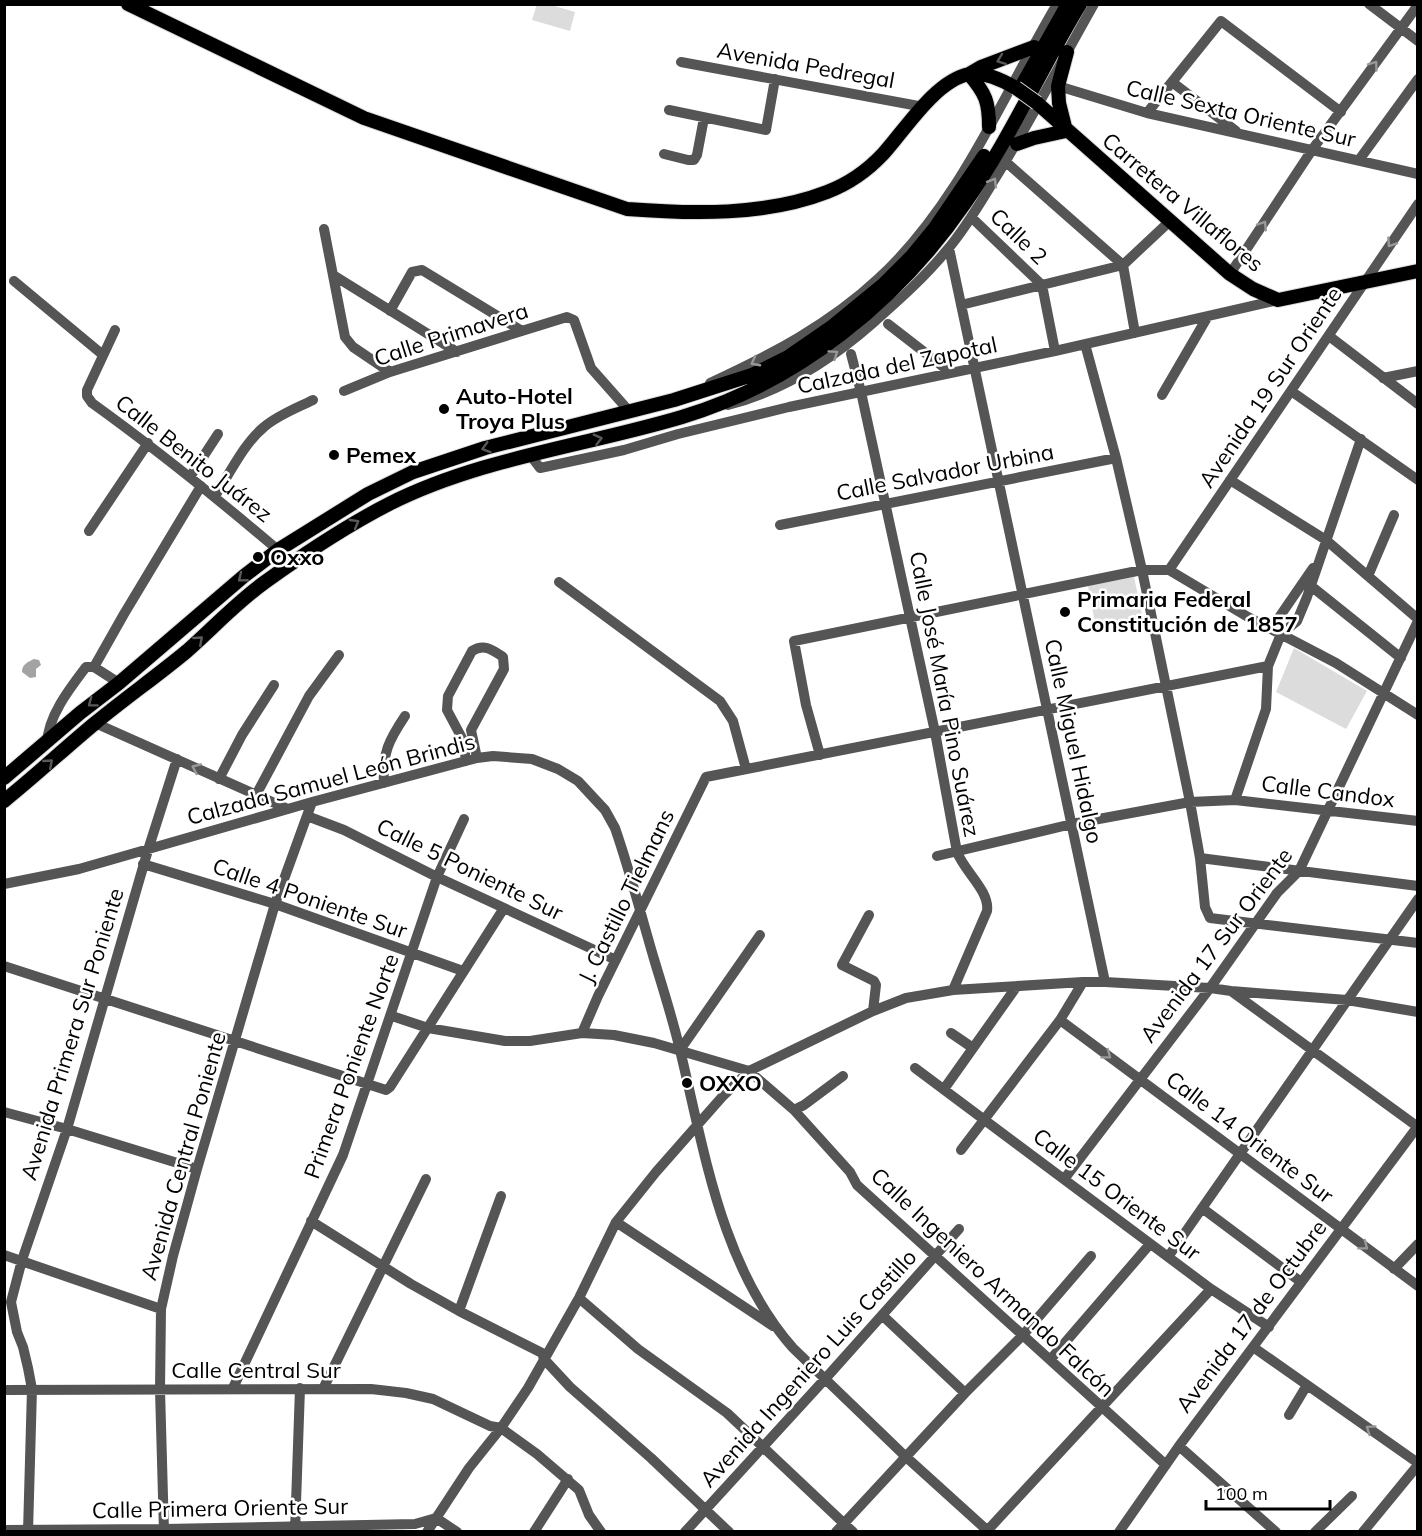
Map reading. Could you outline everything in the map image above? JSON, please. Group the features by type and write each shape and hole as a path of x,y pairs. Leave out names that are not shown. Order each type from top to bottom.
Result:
{"main road":[{"path":"128,4 363,118 627,209 670,212 746,210 804,200 851,181 868,168 936,93 950,82 1034,47"},
{"path":"4,778 244,576 279,550 368,494 413,472 485,448 674,400 752,375 788,357 833,326 884,285 912,256 955,200 983,157 1068,4"},
{"path":"4,801 95,723 185,652 263,583 346,529 389,505 427,487 501,463 684,416 755,388 814,355 844,333 915,267 965,203 1080,4"},
{"path":"1017,144 1066,131 1059,102 1058,86 1066,52"},
{"path":"969,74 987,98 989,128"},
{"name":"Carretera Villaflores","path":"969,74 995,78 1014,86 1038,104 1230,274 1253,289 1278,300"},
{"path":"1278,300 1418,271"}],"street":[{"path":"674,400 814,330 879,278 927,225 955,185 1014,86 1057,4"},
{"path":"684,416 751,399 788,382 819,364 850,343 928,273 971,217 1006,162 1094,4"},
{"path":"1369,4 1418,41"},
{"path":"1230,274 1312,150 1418,5"},
{"path":"1147,113 1221,21 1341,112"},
{"name":"Avenida Pedregal","path":"681,62 924,107"},
{"path":"669,110 766,130 775,79"},
{"path":"1359,160 1418,79"},
{"path":"1172,82 1241,135"},
{"name":"Calle Sexta Oriente Sur","path":"1058,86 1147,113 1418,174"},
{"path":"664,154 694,160 704,118"},
{"path":"1006,162 1123,265 1136,333"},
{"name":"Avenida 19 Sur Oriente","path":"1169,570 1418,204"},
{"name":"Calle 2","path":"971,217 1042,285 1055,351"},
{"path":"961,305 1123,265 1170,221"},
{"path":"324,230 345,337 353,347 390,372"},
{"name":"Calle Miguel Hidalgo","path":"949,248 1105,982"},
{"path":"390,310 412,272 422,270 522,331"},
{"path":"333,275 457,352"},
{"path":"14,281 103,355 115,330"},
{"name":"Calzada del Zapotal","path":"531,456 540,468 564,463 624,450 678,434 789,407 1055,351 1278,300"},
{"path":"1161,395 1208,316"},
{"name":"Calle Primavera","path":"344,391 390,372 570,317 574,320 591,368 629,411"},
{"path":"888,324 950,372"},
{"path":"1329,336 1418,404"},
{"path":"1085,344 1116,458 1142,570 1190,802 1200,858 1205,908 1210,918 1418,943"},
{"name":"Calle José María Pino Suárez","path":"851,354 935,732 957,852 961,862 986,897 988,905 953,990"},
{"name":"Calle Benito Juárez","path":"103,355 87,390 87,396 92,403 148,443 279,550"},
{"path":"1383,378 1418,371"},
{"path":"1291,391 1418,480"},
{"path":"215,496 251,441 264,426 285,413 314,400"},
{"path":"190,477 218,434"},
{"path":"1276,631 1297,621 1361,440"},
{"path":"89,531 148,443"},
{"path":"560,448 564,463"},
{"name":"Calle Salvador Urbina","path":"780,525 1116,458"},
{"path":"1230,480 1326,540 1368,576 1416,626"},
{"path":"94,667 201,486"},
{"path":"1368,576 1394,515"},
{"path":"1235,800 1266,709 1268,666 1276,631 1318,560"},
{"path":"820,755 806,705 795,641 1142,570 1169,570 1313,650 1418,715"},
{"path":"560,582 720,701 733,721 746,769 1268,666"},
{"path":"1311,586 1401,658"},
{"name":"Avenida 17 Sur Oriente","path":"1065,1178 1210,987 1277,893 1299,871 1416,626"},
{"path":"466,761 463,740 447,710 448,696 472,651 478,647 488,647 503,657 504,669 471,730 477,758"},
{"path":"256,795 309,696 339,655"},
{"path":"47,743 48,732 76,679 86,667 94,667 119,683"},
{"path":"219,778 242,735 274,685"},
{"path":"384,783 383,763 386,750 392,735 405,716"},
{"path":"95,723 288,809"},
{"name":"Calzada Samuel León Brindis","path":"4,884 79,869 312,802 477,758 512,756 532,759 558,769 578,782 605,810 615,828 680,1050 697,1127 728,1236 740,1266 776,1329 905,1456 988,1531"},
{"name":"Avenida Primera Sur Poniente","path":"28,1530 32,1389 11,1302 22,1260 67,1129 147,850 177,759"},
{"name":"J. Castillo Tielmans","path":"582,1033 706,777 746,769"},
{"name":"Calle Candox","path":"937,856 1072,824 1190,802 1235,800 1418,821"},
{"name":"Avenida Central Poniente","path":"164,1531 160,1390 162,1309 173,1256 197,1169 275,904 312,802"},
{"name":"Calle 5 Poniente Sur","path":"307,816 344,830 437,877 616,960"},
{"name":"Primera Poniente Norte","path":"233,1388 343,1155 366,1083 392,1016 437,877 464,819"},
{"path":"1200,858 1418,886"},
{"name":"Calle 4 Poniente Sur","path":"143,864 275,904 463,972"},
{"path":"1168,1257 1418,899"},
{"path":"4,966 386,1090 504,908"},
{"path":"869,915 842,965 874,981 876,985 873,1011"},
{"path":"680,1050 760,935"},
{"path":"961,1150 1060,1020 1083,982"},
{"path":"427,1532 469,1468 501,1428 528,1388 579,1298 616,1222 656,1172 722,1097 749,1071 873,1011 906,998 953,990 1105,982 1210,987 1231,991 1347,1000 1418,1012"},
{"path":"944,1089 1017,986"},
{"path":"1231,991 1417,1127"},
{"path":"392,1016 428,1028 480,1037 530,1041 582,1033 625,1037 680,1050 749,1071"},
{"name":"Calle 14 Oriente Sur","path":"1060,1020 1418,1286"},
{"path":"951,1033 974,1048"},
{"name":"Calle 15 Oriente Sur","path":"915,1068 1211,1289 1269,1327"},
{"name":"Calle Ingeniero Armando Falcón","path":"749,1071 794,1110 850,1172 857,1185 1166,1465"},
{"path":"794,1110 804,1106 843,1076"},
{"path":"4,1112 197,1169"},
{"name":"Avenida 17 de Octubre","path":"1119,1532 1179,1446 1417,1127"},
{"path":"323,1389 426,1179"},
{"path":"459,1311 501,1196"},
{"path":"1202,1208 1301,1282"},
{"path":"311,1221 459,1311 542,1353 544,1359 570,1387 729,1532"},
{"path":"616,1222 776,1329"},
{"name":"Avenida Ingeniero Luis Castillo","path":"685,1532 959,1229"},
{"path":"1050,1360 1150,1244"},
{"path":"1394,1269 1418,1244"},
{"path":"4,1255 162,1309"},
{"path":"840,1527 965,1393 1023,1335 1091,1256"},
{"path":"988,1531 1211,1289"},
{"path":"579,1298 638,1350 727,1413 840,1527 853,1532"},
{"path":"882,1315 965,1393"},
{"path":"1253,1347 1418,1464 1363,1532"},
{"path":"1289,1415 1307,1385"},
{"path":"295,1528 300,1388"},
{"name":"Calle Central Sur","path":"4,1390 300,1388 371,1389 406,1393 433,1400 482,1423 501,1428 537,1454 579,1490 589,1515 602,1532"},
{"path":"1179,1446 1276,1532"},
{"path":"534,1532 568,1479"},
{"path":"1315,1532 1352,1496"},
{"path":"436,1518 457,1532"},
{"name":"Calle Primera Oriente Sur","path":"4,1530 164,1531 295,1528 415,1524 436,1518"}],"shaded area":[{"path":"537,4 551,5 575,12 570,31 532,20"},
{"path":"1134,577 1143,619 1096,628 1088,586"},
{"path":"1294,648 1367,691 1346,729 1276,692"},
{"path":"34,659 39,660 41,665 36,669 36,677 30,678 22,672 22,669"}],"place":[{"name":"Auto-Hotel Troya Plus","path":"444,409"},
{"name":"Pemex","path":"334,455"},
{"name":"Oxxo","path":"258,557"},
{"name":"Primaria Federal Constitución de 1857","path":"1065,612"},
{"name":"OXXO","path":"687,1083"}]}
